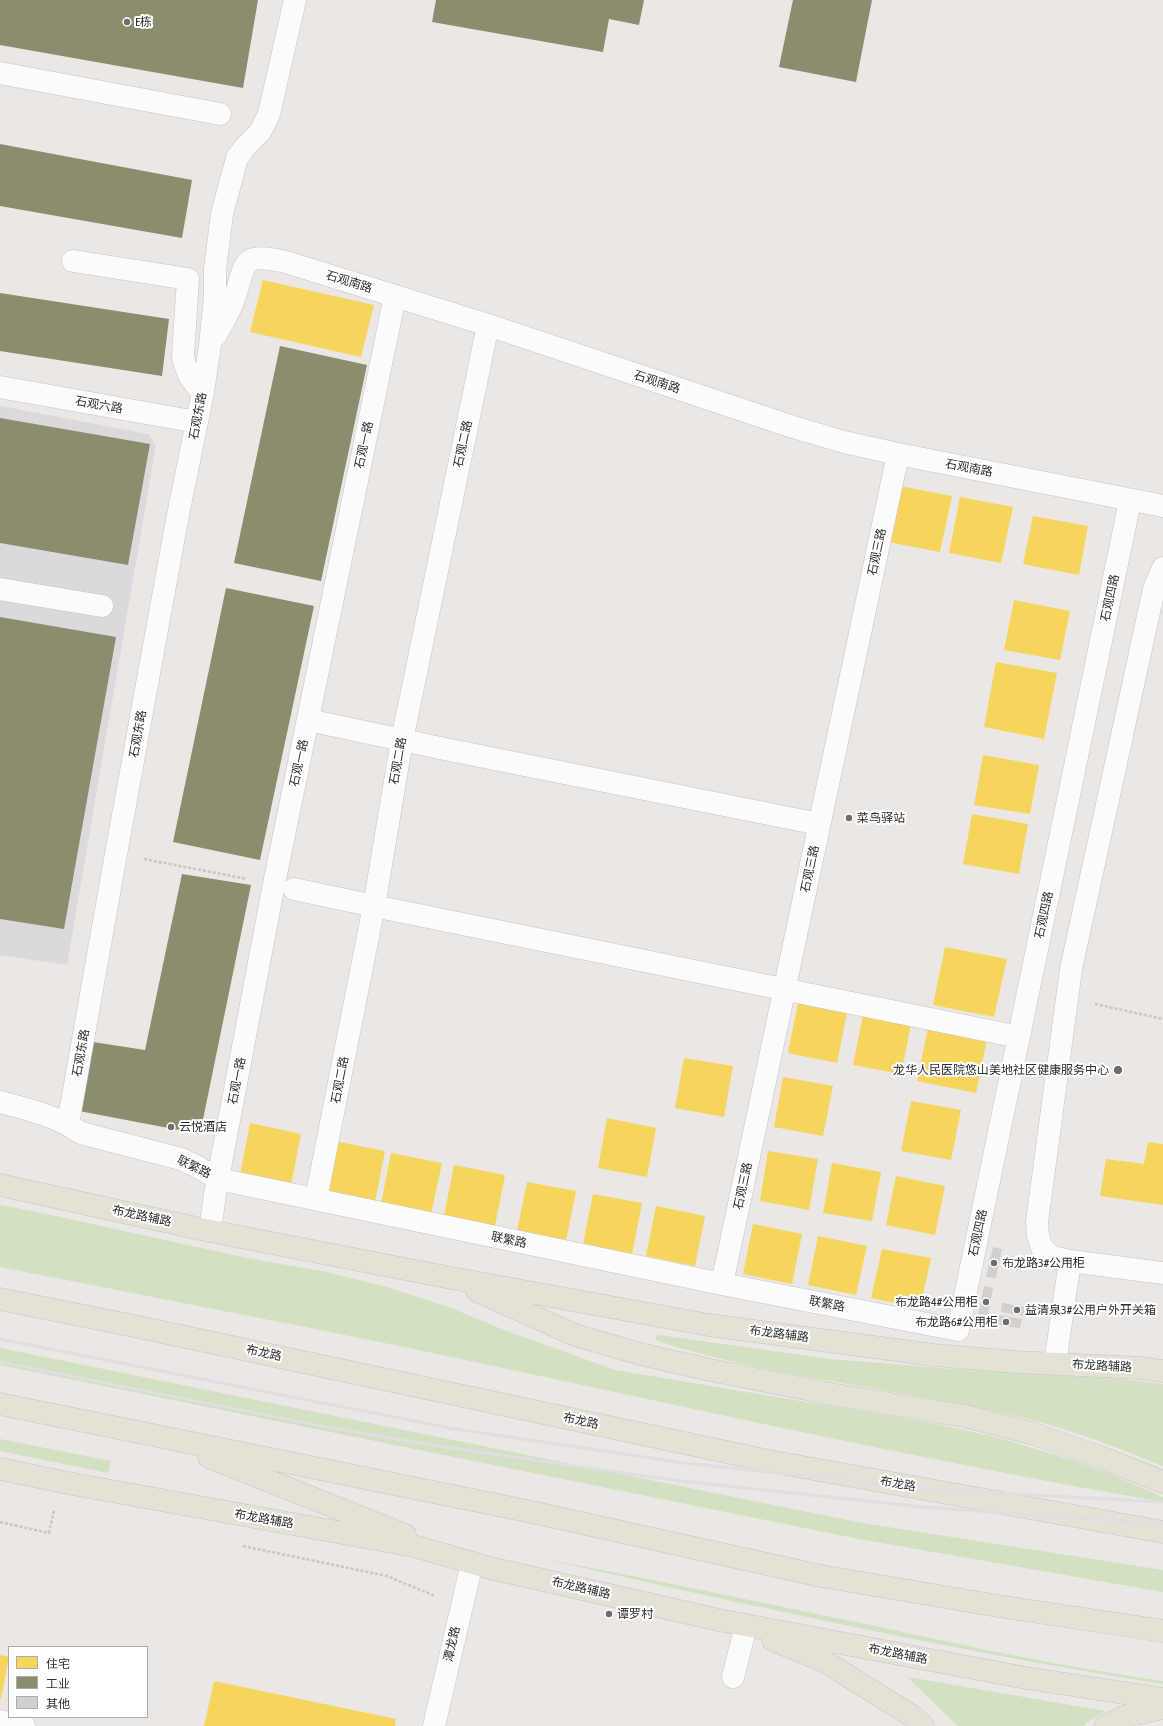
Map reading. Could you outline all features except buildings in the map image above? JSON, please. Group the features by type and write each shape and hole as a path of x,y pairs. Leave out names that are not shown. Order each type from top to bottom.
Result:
{"main road":[{"name":"布龙路辅路","path":"0,1185 210,1231 446,1277 709,1325 934,1354 1016,1362 1141,1368 1163,1371"},
{"path":"446,1277 575,1335 640,1354 710,1370 964,1416 1031,1433 1103,1458 1163,1482"},
{"name":"布龙路","path":"0,1299 137,1326 769,1461 1163,1532"},
{"path":"0,1404 527,1511 821,1576 1163,1631"},
{"path":"154,1435 481,1565"},
{"name":"布龙路辅路","path":"0,1468 81,1485 414,1546 481,1565 719,1620 1026,1678 1163,1700"},
{"path":"719,1620 824,1661 912,1716 923,1726"},
{"path":"1105,1726 1126,1716 1163,1708"}],"street":[{"name":"石观东路","path":"68,1124 176,528 203,392 210,345 215,298 215,270 222,214 237,158 244,147 260,132 269,114 295,0"},
{"path":"0,72 220,114"},
{"name":"石观南路","path":"210,345 233,300 242,269 250,260 263,257 286,262 488,325 792,427 844,442 1130,501 1163,506"},
{"path":"73,261 188,278 183,356 190,377 203,392"},
{"name":"石观一路","path":"210,1231 218,1179 284,886 308,720 395,296"},
{"name":"石观二路","path":"316,1199 374,906 402,740 488,325"},
{"name":"石观六路","path":"0,387 197,422"},
{"name":"石观三路","path":"722,1284 898,454"},
{"name":"石观四路","path":"958,1330 1130,501"},
{"path":"1163,568 1154,589 1066,996 1038,1222 1038,1236 1042,1248 1052,1257 1070,1262 1163,1273"},
{"path":"0,589 102,606"},
{"path":"308,720 819,824"},
{"path":"284,886 374,906 1019,1037"},
{"name":"联繁路","path":"0,1102 26,1109 68,1124 81,1133 181,1159 218,1179 722,1284 958,1330"},
{"path":"1055,1363 1070,1262"},
{"name":"潭龙路","path":"434,1726 481,1565"},
{"path":"733,1677 745,1630"},
{"path":"0,1721 24,1726"}],"path":[{"path":"116,854 284,886"},
{"path":"1096,1004 1163,1019"},
{"path":"0,1522 49,1533 54,1507"},
{"path":"240,1546 387,1576 440,1598"}],"shaded area":[{"path":"0,406 148,434 156,445 67,965 0,955"}],"green space":[{"path":"0,1205 247,1258 322,1271 387,1287 451,1308 504,1330 615,1370 943,1425 1007,1440 1110,1474 1163,1497 1163,1502 879,1448 409,1348 0,1267"},
{"path":"658,1335 830,1359 967,1370 1121,1379 1163,1384 1163,1466 1115,1447 1049,1424 986,1409 797,1375 750,1365 657,1341 655,1337"},
{"path":"0,1348 862,1523 1163,1570 1163,1592 859,1539 0,1365"},
{"path":"0,1439 111,1461 108,1473 0,1451"},
{"path":"540,1558 712,1592 1023,1657 1163,1681 1163,1684 929,1642 773,1610"},
{"path":"908,1678 1105,1711 1082,1726 958,1726"}],"railway":[{"path":"0,1339 449,1428 684,1463 941,1490 1163,1502"},
{"path":"0,1362 327,1427 431,1445 672,1480 922,1507 1163,1524"}],"place":[{"name":"E栋","path":"127,22"},
{"name":"菜鸟驿站","path":"849,818"},
{"name":"龙华人民医院悠山美地社区健康服务中心","path":"1118,1070"},
{"name":"云悦酒店","path":"171,1127"},
{"name":"布龙路3#公用柜","path":"994,1263"},
{"name":"布龙路4#公用柜","path":"986,1302"},
{"name":"益清泉3#公用户外开关箱","path":"1017,1310"},
{"name":"布龙路6#公用柜","path":"1006,1322"},
{"name":"谭罗村","path":"609,1614"}]}
